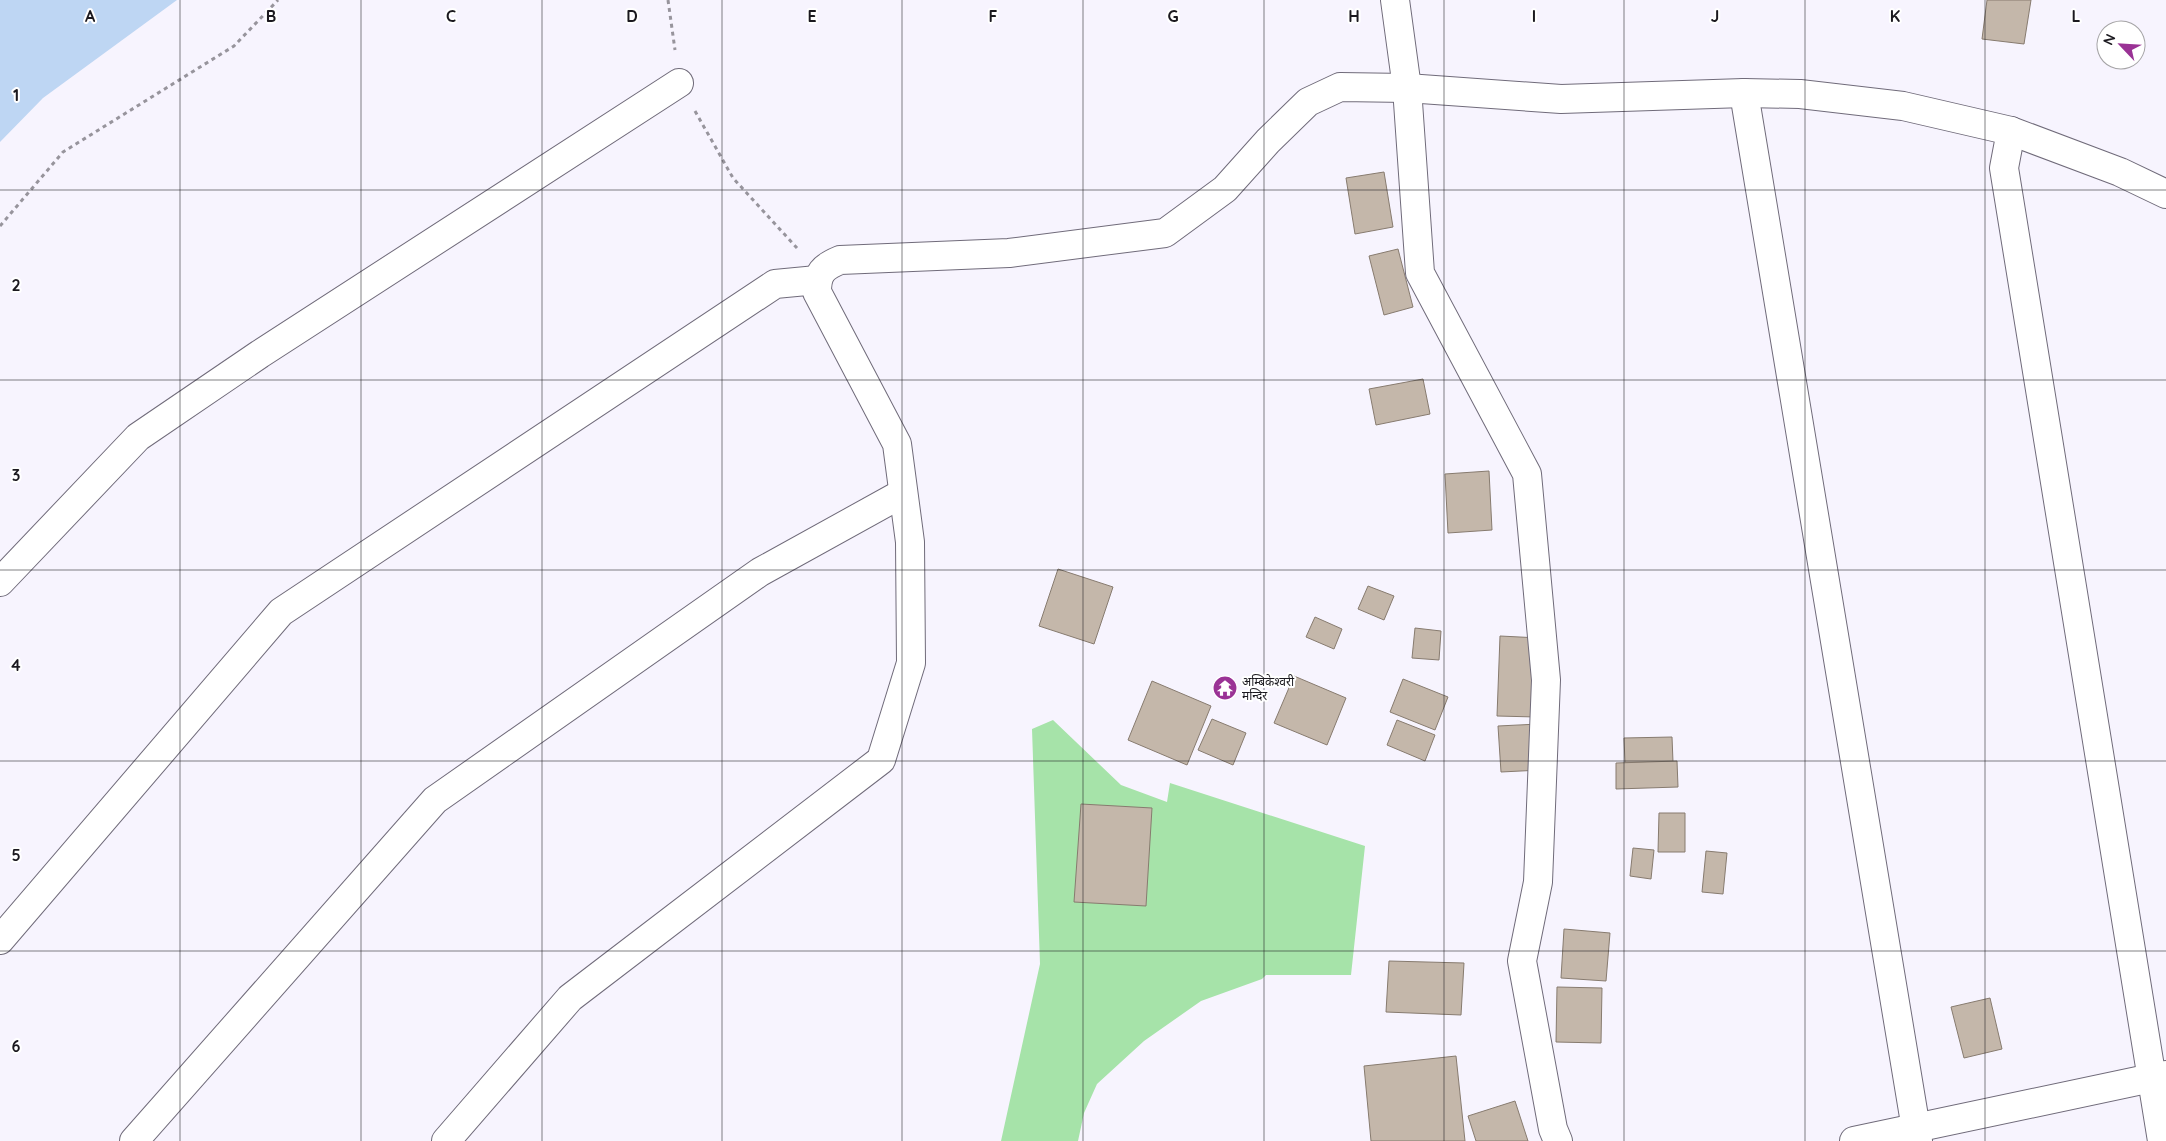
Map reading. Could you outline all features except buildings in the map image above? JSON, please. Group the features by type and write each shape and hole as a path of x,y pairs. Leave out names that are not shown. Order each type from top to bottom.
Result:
{"street":[{"path":"1395,0 1408,88 1420,272 1527,474 1546,680 1538,882 1522,961 1553,1129 1558,1141"},
{"path":"0,582 138,437 260,354 679,83"},
{"path":"446,1141 570,998 881,760 911,663 910,542 897,444 817,292 818,276 825,266 840,260 1009,253 1164,233 1225,189 1268,141 1308,102 1340,87 1408,88 1561,99 1744,93 1800,94 1903,106 2011,131 2120,172 2166,194"},
{"path":"1744,93 1917,1135"},
{"path":"2011,131 2004,168 2159,1077 2162,1141"},
{"path":"0,940 281,612 775,284 818,276"},
{"path":"134,1141 434,800 760,572 903,493"},
{"path":"1854,1141 1917,1135 2159,1077"}],"path":[{"path":"0,226 63,152 234,46 278,0"},
{"path":"668,0 679,83 733,178 818,276"}],"green space":[{"path":"1053,720 1121,785 1167,802 1170,783 1365,846 1351,975 1266,975 1262,979 1201,1001 1144,1041 1097,1084 1084,1113 1078,1141 1001,1141 1040,964 1032,729"}],"water":[{"path":"0,0 177,0 43,98 0,142"}],"place":[{"name":"अम्बिकेश्‍वरी मन्दिर","path":"1225,688"}]}
